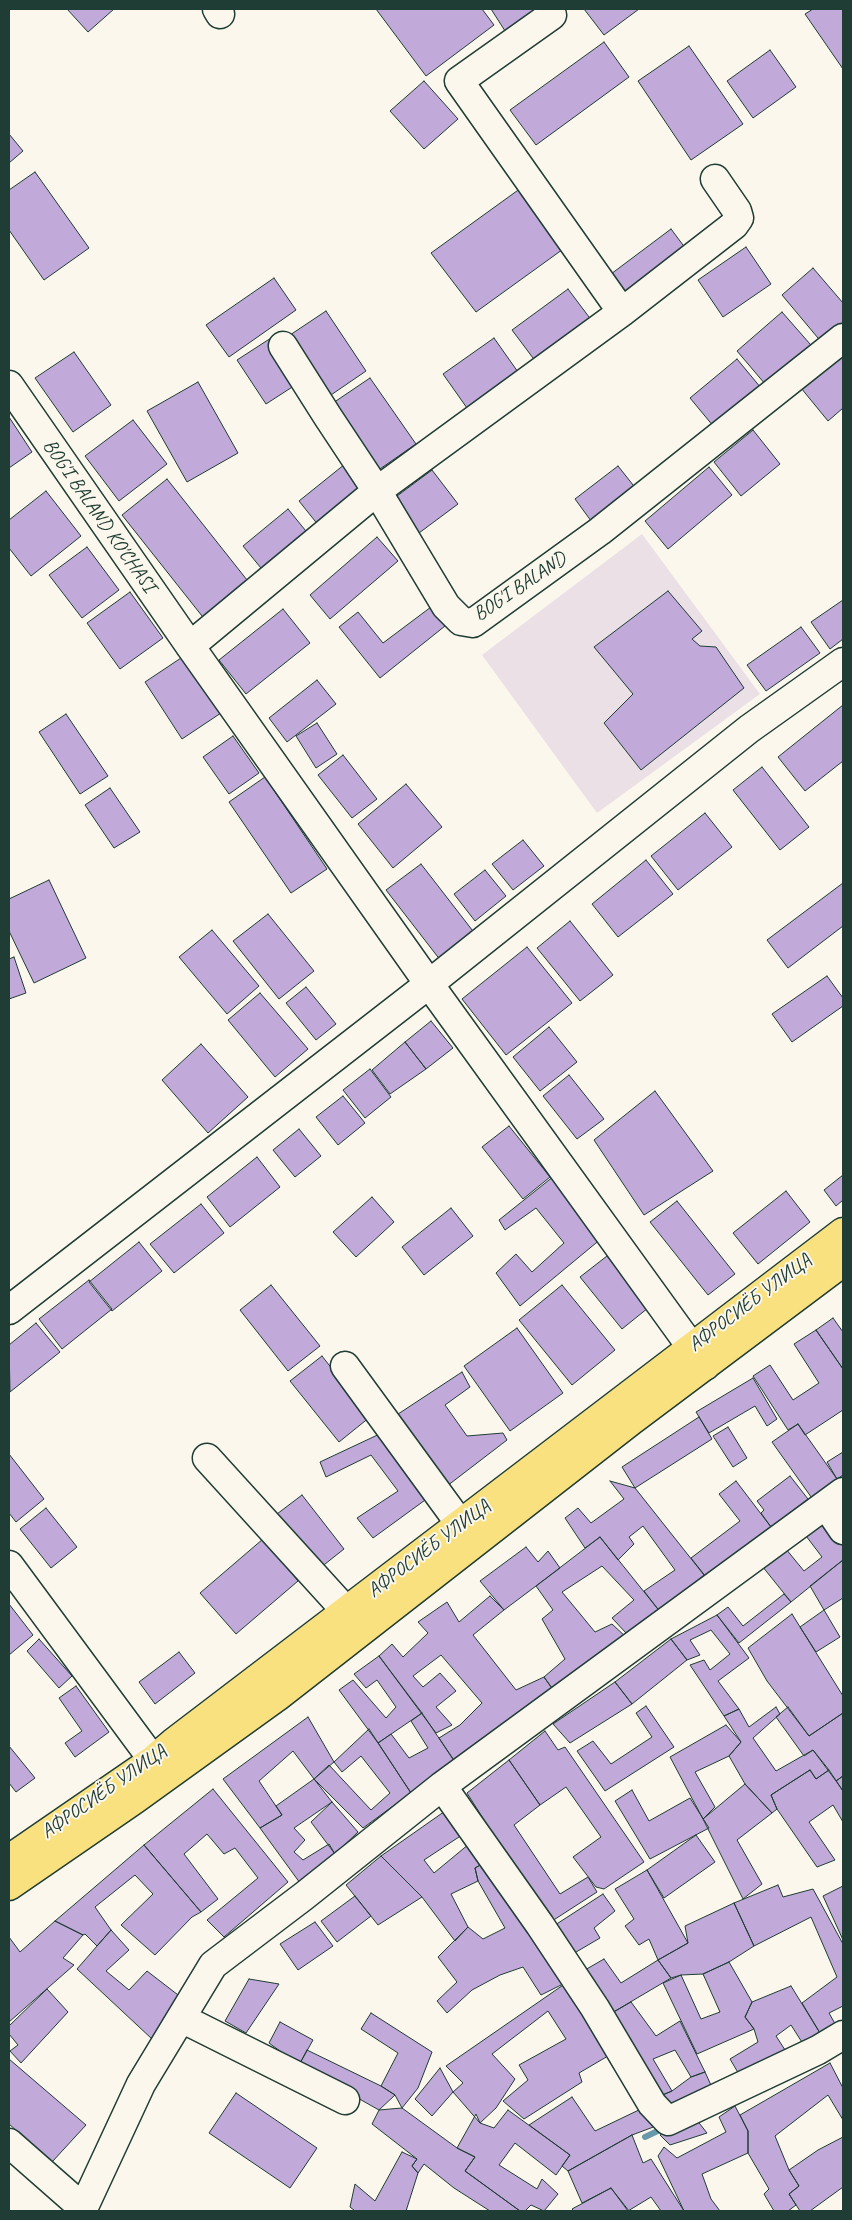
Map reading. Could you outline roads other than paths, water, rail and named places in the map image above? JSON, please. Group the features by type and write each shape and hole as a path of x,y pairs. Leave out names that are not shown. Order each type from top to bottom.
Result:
{"main road":[{"name":"АФРОСИЁБ УЛИЦА","path":"9,1886 134,1800 278,1696 438,1570 698,1357 843,1232"},
{"name":"АФРОСИЁБ УЛИЦА","path":"9,1859 153,1760 174,1742 461,1525 698,1357 843,1262"}],"street":[{"path":"552,15 459,81 622,312"},
{"path":"190,646 377,491 622,312 734,225 739,218 737,211 715,179"},
{"name":"BOG'I BALAND","path":"283,346 377,491 446,606 461,621 473,622 600,532 843,338"},
{"name":"BOG'I BALAND KO'CHASI","path":"9,385 190,646 429,984 698,1357"},
{"path":"9,1310 429,984 749,729 843,662"},
{"path":"345,1366 461,1525"},
{"path":"207,1458 347,1612"},
{"path":"9,2143 82,2209 141,2084 213,1965 304,1896 442,1786 835,1499 843,1530"},
{"path":"9,1565 153,1760"},
{"path":"442,1786 540,1925 595,2008 652,2104 668,2121 818,2050 843,2035"},
{"path":"181,2018 345,2100"}],"waterway":[{"path":"645,2137 666,2127"}]}
